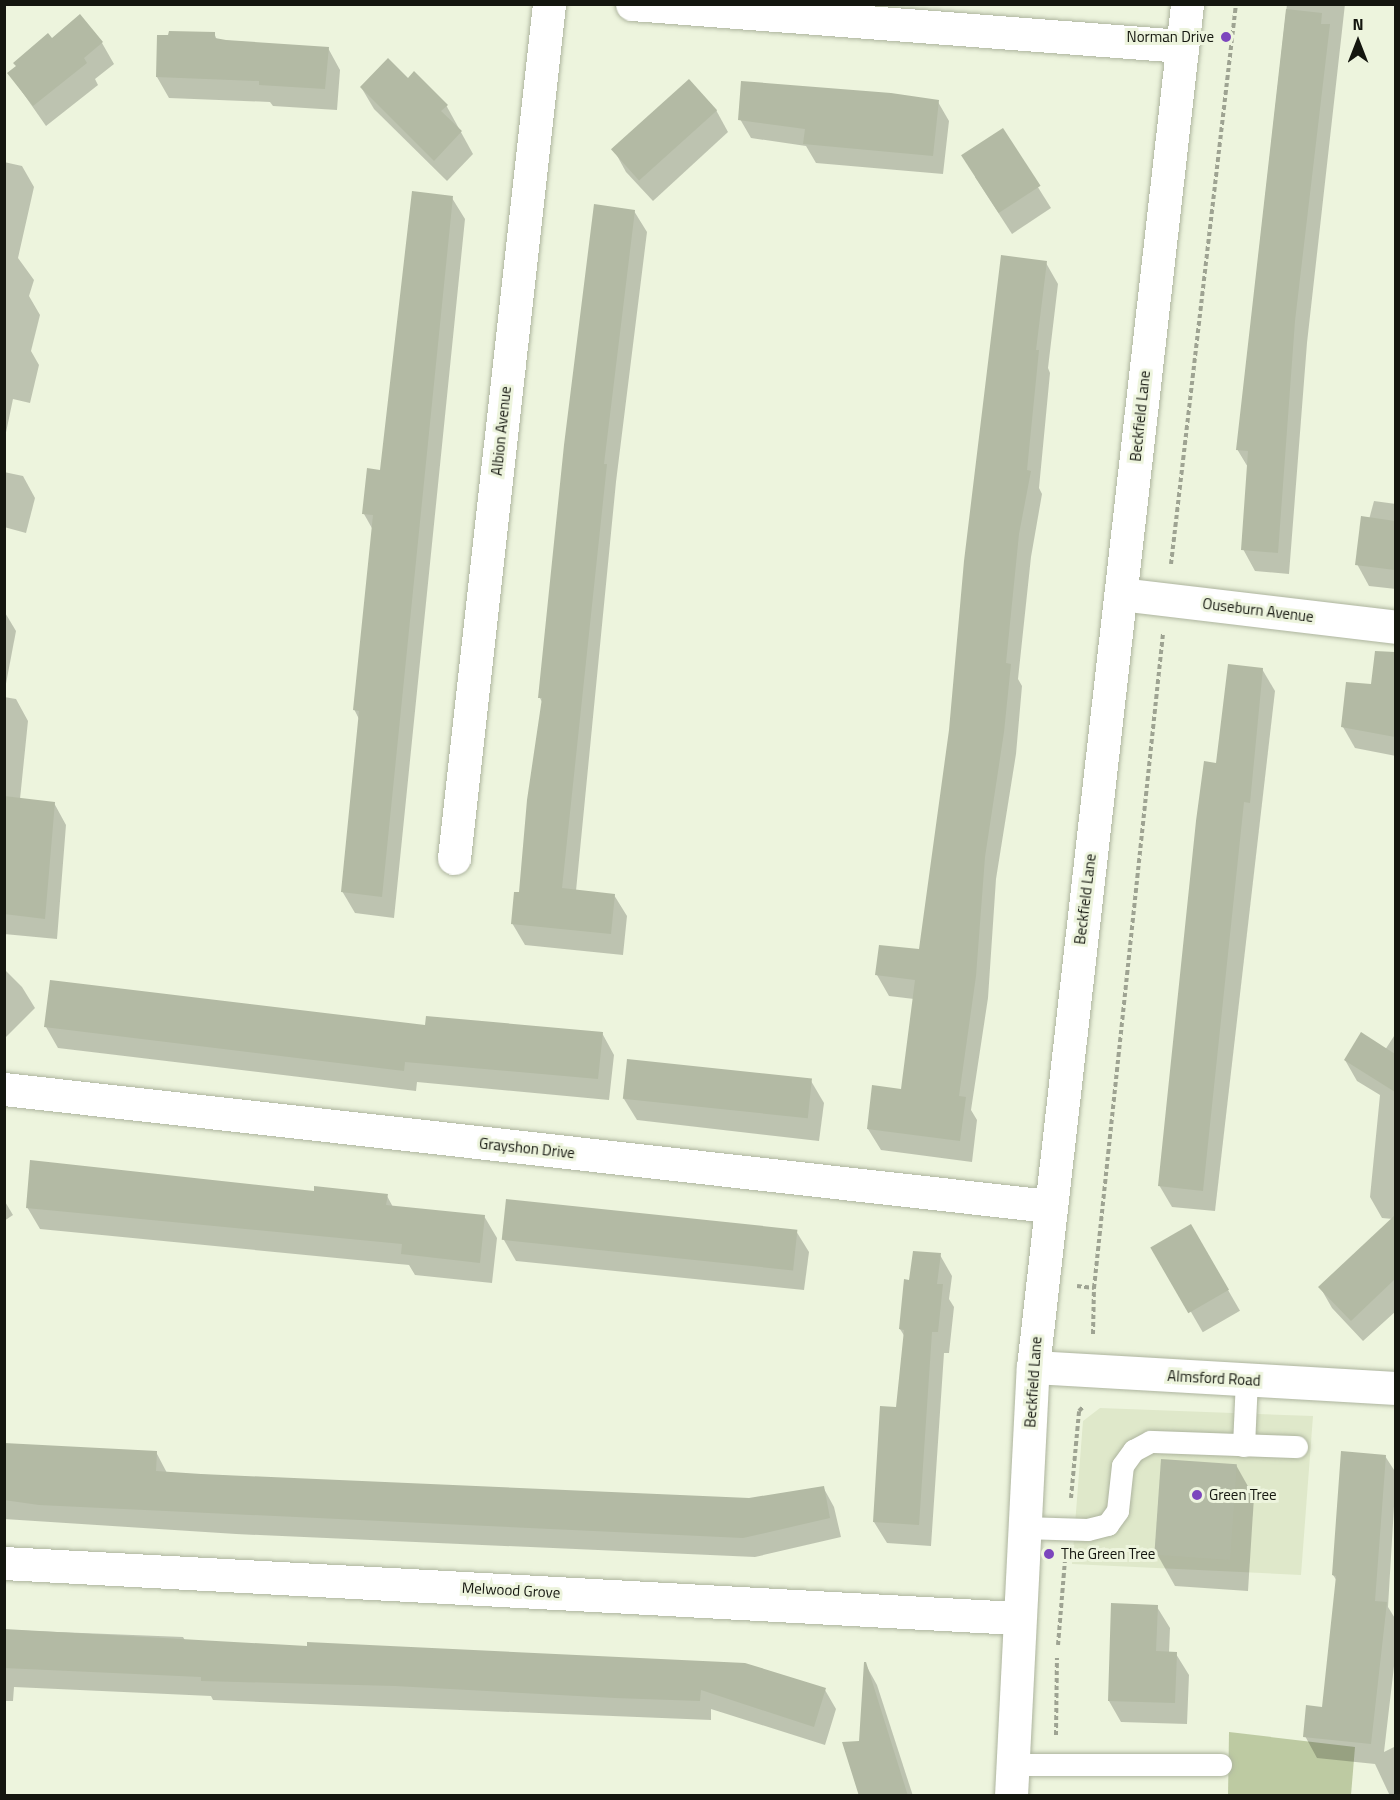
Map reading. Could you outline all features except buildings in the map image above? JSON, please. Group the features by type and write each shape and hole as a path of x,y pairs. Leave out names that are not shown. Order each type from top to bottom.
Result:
{"street":[{"name":"Albion Avenue","path":"454,858 549,4"},
{"path":"632,4 1182,46"},
{"name":"Beckfield Lane","path":"1011,1780 1017,1618 1033,1367 1049,1206 1186,4"},
{"name":"Ouseburn Avenue","path":"1120,594 1395,627"},
{"name":"Grayshon Drive","path":"4,1089 1049,1206"},
{"name":"Almsford Road","path":"1033,1367 1395,1388"},
{"name":"Melwood Grove","path":"4,1563 1017,1618"}],"lane":[{"path":"1244,1446 1247,1380"},
{"path":"1023,1528 1068,1530 1108,1525 1118,1511 1124,1466 1134,1451 1151,1442 1298,1447"},
{"path":"1011,1780 1056,1765 1221,1765"}],"path":[{"path":"1056,1765 1057,1650 1079,1411 1086,1403 1092,1371 1094,1288 1167,599 1236,4"}],"shaded area":[{"path":"1100,1408 1313,1416 1301,1575 1072,1564 1083,1421"},
{"path":"1229,1732 1355,1747 1351,1795 1228,1796"}],"place":[{"name":"Norman Drive","path":"1226,37"},
{"name":"Green Tree","path":"1197,1495"},
{"name":"The Green Tree","path":"1049,1554"}]}
